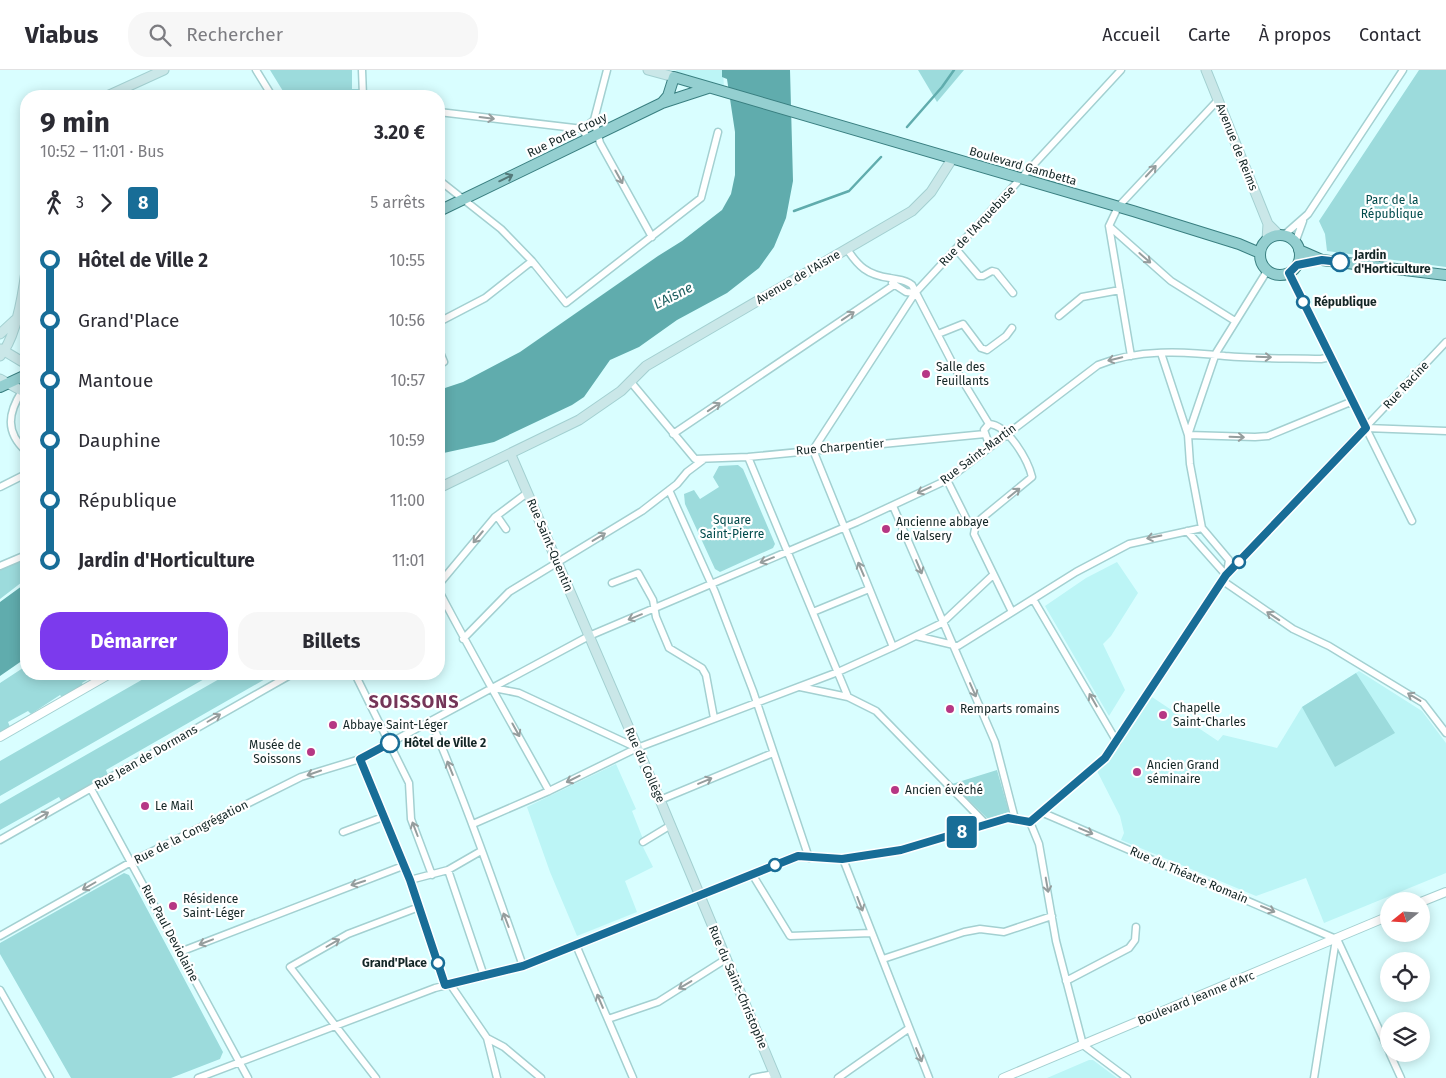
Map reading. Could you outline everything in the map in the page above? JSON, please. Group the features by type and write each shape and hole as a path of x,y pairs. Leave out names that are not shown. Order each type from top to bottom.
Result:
{"main road":[{"path":"120,90 164,70"},
{"path":"648,70 674,73 668,96 662,103"},
{"name":"Avenue de Reims","path":"1206,70 1268,224 1281,236"},
{"name":"Boulevard Gambetta","path":"674,73 708,88 1118,207 1238,244 1260,253"},
{"name":"Rue Porte Crouy","path":"445,208 585,134 597,133 662,103 708,88"},
{"name":"Avenue de l'Aisne","path":"445,485 511,455 597,409 621,391 646,366 912,211 931,192 952,158"},
{"name":"Avenue de Reims","path":"1266,241 1268,224"},
{"path":"1322,260 1281,236 1266,241 1260,253 1260,260 1267,271 1274,274 1289,273 1297,265 1322,260 1446,275"},
{"name":"Boulevard Gambetta","path":"1238,244 1266,241"},
{"path":"1297,246 1297,265"},
{"path":"20,308 2,352 20,361"},
{"path":"0,334 15,320"},
{"path":"3,384 20,377"},
{"path":"3,384 20,390"},
{"name":"Rue Saint-Quentin","path":"511,455 588,636"},
{"name":"Rue du Collège","path":"588,636 700,895"},
{"name":"Rue du Saint-Christophe","path":"700,895 775,1076"}],"street":[{"path":"256,70 268,90"},
{"path":"362,70 362,90"},
{"path":"445,113 585,134 594,120 607,70"},
{"name":"Rue de l'Arquebuse","path":"812,450 915,293 1121,70"},
{"path":"1281,236 1303,220 1403,70"},
{"path":"1131,356 1109,226 1118,207 1218,100"},
{"path":"594,120 600,143 652,237"},
{"path":"445,185 501,229 532,261 566,303 701,198 718,132"},
{"path":"1297,246 1303,220"},
{"path":"1109,226 1171,281 1235,321"},
{"path":"847,248 859,268 888,278 908,282 912,285 956,370 989,424"},
{"path":"956,249 980,276 984,276 992,271 996,272 1013,293"},
{"path":"445,319 485,298 532,261"},
{"path":"1188,435 1216,353 1267,271"},
{"path":"1289,273 1412,520"},
{"path":"888,278 894,285 906,292 915,293"},
{"path":"674,434 894,285"},
{"path":"1059,316 1082,297 1120,290"},
{"path":"938,334 963,324 981,348 987,350 1006,336 1012,328"},
{"name":"Rue Racine","path":"1224,578 1446,342"},
{"path":"1161,353 1188,435 1190,464 1202,528 1229,560"},
{"name":"Rue Saint-Martin","path":"588,636 788,552 947,480 1093,368 1114,359 1161,353 1216,353 1224,356 1320,359 1331,356"},
{"path":"630,381 692,457 687,472"},
{"path":"20,397 12,406 10,424 20,445"},
{"path":"1188,435 1255,438 1268,436 1353,401"},
{"path":"989,424 997,424 1007,433 1032,477 976,523 974,534 1012,612"},
{"path":"989,424 984,430 990,446"},
{"path":"1366,428 1446,431"},
{"name":"Rue Charpentier","path":"692,457 703,460 748,457 985,434"},
{"path":"812,450 893,647"},
{"path":"748,457 848,698"},
{"path":"464,639 509,592 642,511 703,460"},
{"path":"0,487 20,477"},
{"path":"947,480 968,522 976,523"},
{"path":"445,577 497,516 526,490"},
{"path":"669,490 711,584 756,701 809,858"},
{"path":"893,506 995,742 1014,819"},
{"path":"497,516 506,529"},
{"path":"916,636 958,646 1076,572 1129,544 1202,528"},
{"path":"1187,531 1224,578 1293,629 1330,646 1423,703 1446,733"},
{"path":"0,566 20,557"},
{"path":"1229,560 1242,559"},
{"path":"1030,822 1105,758 1224,578 1229,560"},
{"path":"612,583 638,573 654,600 654,609 669,648 702,668 706,675 714,718"},
{"path":"473,824 549,791 637,748 756,701 838,672 893,647 942,623 994,575"},
{"path":"813,612 870,589"},
{"path":"1033,599 1117,742"},
{"path":"445,602 549,791"},
{"name":"Rue de la Congrégation","path":"0,936 131,862 301,777 360,759 588,636"},
{"path":"0,737 100,680"},
{"name":"Rue Jean de Dormans","path":"0,840 281,680"},
{"path":"358,680 409,783 411,819 432,875"},
{"path":"799,686 848,698 876,711 987,824"},
{"path":"492,688 519,693 637,748"},
{"path":"431,721 473,824 523,966"},
{"path":"660,800 773,753"},
{"path":"360,759 410,880 448,985 487,1038 497,1078"},
{"name":"Rue Paul Deviolaine","path":"91,788 248,1078"},
{"name":"Rue du Théatre Romain","path":"1042,812 1336,938"},
{"path":"343,832 383,817"},
{"path":"198,1078 448,985 523,966 798,856 842,859 901,850 1008,818 1030,822"},
{"path":"1030,822 1040,844 1052,916 1066,981 1083,1045 1128,1078"},
{"path":"643,842 670,825"},
{"path":"410,880 448,870 481,851"},
{"path":"842,859 929,1078"},
{"path":"180,952 403,866"},
{"path":"448,870 484,976"},
{"path":"752,874 790,936 871,933"},
{"path":"1430,898 1446,892"},
{"path":"376,1078 290,966 348,934 419,907"},
{"path":"882,959 964,932 980,929 1004,932 1052,916"},
{"name":"Boulevard Jeanne d'Arc","path":"1003,1078 1380,920"},
{"path":"1066,981 1129,948 1135,940 1136,927"},
{"path":"1336,938 1380,1033"},
{"path":"1314,1078 1334,962 1336,938"},
{"path":"576,944 632,1078"},
{"path":"1334,962 1346,959"},
{"path":"608,1019 658,1002 726,960"},
{"path":"0,990 50,1078"},
{"path":"838,1078 908,1029"},
{"path":"487,1038 504,1048 541,1078"},
{"path":"1394,1062 1401,1078"},
{"path":"753,1078 775,1076"}],"shaded area":[{"path":"676,70 723,70 724,89 678,74"},
{"path":"1117,562 1138,593 1111,636 1103,644 1125,690 1109,716 1045,606 1086,578"},
{"path":"1359,671 1422,711 1446,743 1446,873 1400,892 1380,892 1380,900 1324,923 1306,878 1256,896 1121,840 1124,833 1120,816 1097,771 1109,762 1152,697 1218,741 1223,735 1277,748 1302,707"},
{"path":"616,764 636,809 632,811 643,839 640,841 653,867 625,881 637,912 577,936 550,872 527,807"},
{"path":"1093,1060 1117,1078 1047,1078"}],"green space":[{"path":"270,70 352,70 352,89 359,89 359,90 282,90"},
{"path":"918,70 964,70 937,102"},
{"name":"Parc de la République","path":"1419,70 1446,70 1446,267 1327,251 1325,234 1319,221"},
{"name":"Square Saint-Pierre","path":"738,465 743,469 775,544 773,548 720,572 715,569 685,504 684,494 694,490 700,499 719,487 713,477 719,466"},
{"path":"20,561 20,584 0,599 0,569"},
{"path":"20,670 20,680 87,680 82,683 83,685 62,697 60,695 31,714 28,711 8,722 10,727 0,732 0,683"},
{"path":"1356,673 1395,733 1335,767 1302,707"},
{"path":"142,680 203,680 0,796 0,761"},
{"path":"217,680 264,680 106,770 108,775 62,802 59,797 0,830 0,804"},
{"path":"997,770 1009,812 988,819 952,784"},
{"path":"124,873 129,875 223,1052 220,1059 171,1078 71,1078 0,954 0,943"}],"water":[{"name":"L'Aisne","path":"722,70 790,70 793,181 786,218 774,247 759,268 727,293 677,320 639,347 610,360 584,397 572,405 494,442 445,453 445,388 463,382 520,352 682,241 722,210 731,194 735,175 735,132 727,79 722,77"},
{"path":"20,587 20,662 0,676 0,602"}],"waterway":[{"path":"907,127 942,87 954,70"},
{"path":"794,211 849,191 881,157"}],"bus line":[{"name":"8","path":"390,743 360,759 410,880 445,985 523,966 798,856 842,859 901,850 1008,818 1030,822 1105,758 1226,575 1366,428 1289,273 1297,265 1322,260 1340,262"}],"place":[{"name":"Jardin d'Horticulture","path":"1340,262"},
{"name":"République","path":"1303,302"},
{"name":"Salle des Feuillants","path":"926,374"},
{"name":"Ancienne abbaye de Valsery","path":"886,529"},
{"name":"Remparts romains","path":"950,709"},
{"name":"Chapelle Saint-Charles","path":"1163,715"},
{"name":"Abbaye Saint-Léger","path":"333,725"},
{"name":"Hôtel de Ville 2","path":"390,743"},
{"name":"Musée de Soissons","path":"311,752"},
{"name":"Ancien Grand séminaire","path":"1137,772"},
{"name":"Ancien évêché","path":"895,790"},
{"name":"Le Mail","path":"145,806"},
{"name":"Résidence Saint-Léger","path":"173,906"},
{"name":"Grand'Place","path":"438,963"}],"district":[{"name":"SOISSONS","path":"414,702"}]}
